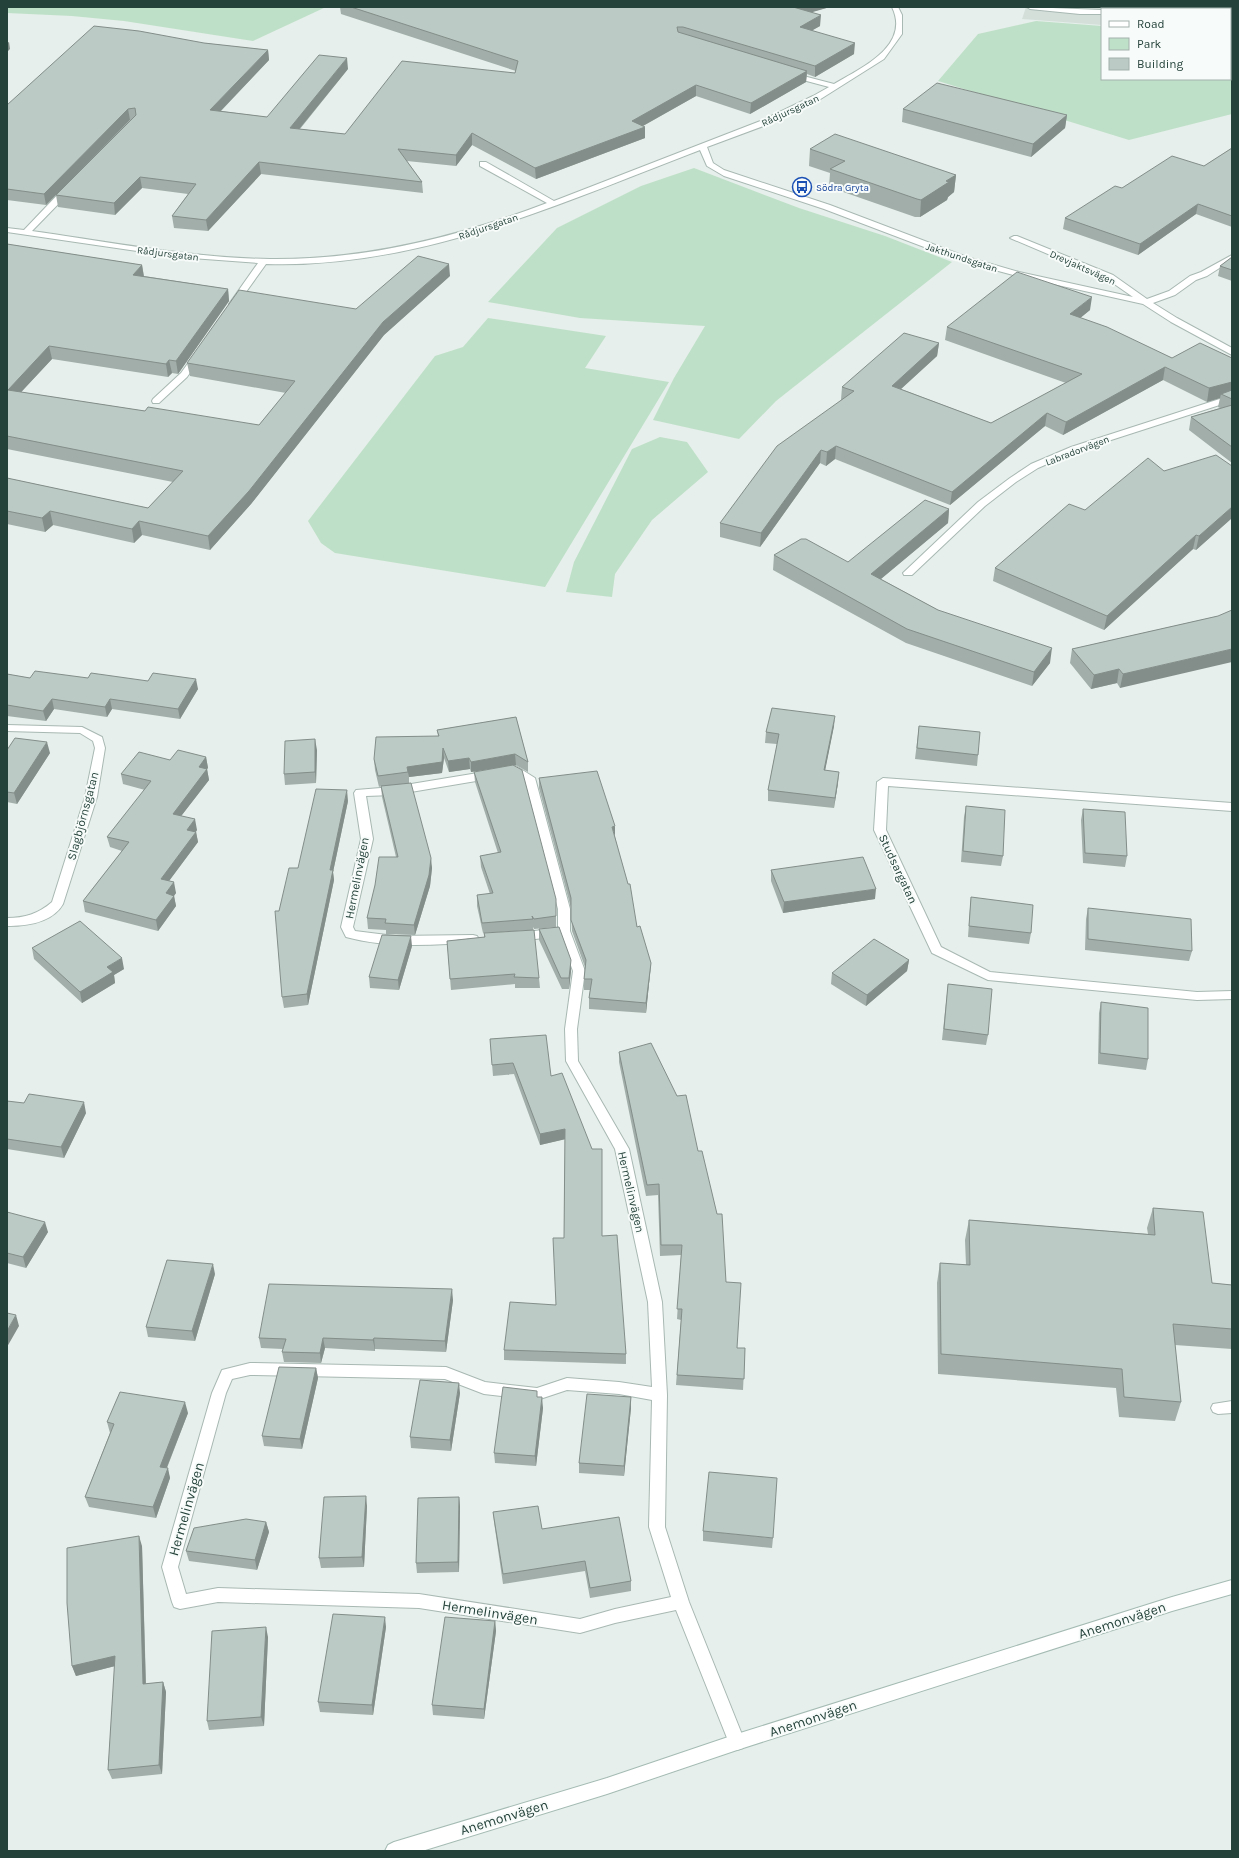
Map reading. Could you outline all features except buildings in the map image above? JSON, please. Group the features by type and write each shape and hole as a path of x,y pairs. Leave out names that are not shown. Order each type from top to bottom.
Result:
{"street":[{"name":"Rådjursgatan","path":"7,230 199,257 264,261 338,259 371,256 420,247 467,234 553,203 766,122 793,110 836,87 882,58 899,34 899,15 895,7"},
{"path":"1030,7 1101,12"},
{"path":"782,70 836,87"},
{"name":"Jakthundsgatan","path":"703,146 708,162 713,168 827,207 942,252 1017,274 1146,302 1188,328 1232,352"},
{"path":"483,164 553,203"},
{"path":"26,233 71,186"},
{"name":"Drevjaktsvägen","path":"1014,238 1110,277 1146,302"},
{"path":"1146,302 1172,293 1193,278 1204,274 1232,257"},
{"path":"227,313 264,261"},
{"path":"156,401 184,375 202,351"},
{"name":"Labradorvägen","path":"908,573 994,495 1029,469 1054,456 1074,448 1232,398"},
{"name":"Slagbjörnsgatan","path":"7,728 82,730 98,739 100,748 91,797 57,904 44,916 23,922 7,922"},
{"name":"Hermelinvägen","path":"487,939 420,941 366,938 350,934 347,927 367,840 360,793 393,791 516,770 529,778 564,908 564,931 579,971 571,1029 572,1061 622,1149 655,1302 660,1395 657,1527 681,1602 737,1742"},
{"name":"Studsargatan","path":"1232,807 883,782 880,830 936,950 988,976 1196,996 1232,996"},
{"path":"509,938 535,936 564,931"},
{"name":"Hermelinvägen","path":"660,1395 619,1388 567,1384 537,1394 484,1388 446,1373 250,1369 228,1374 219,1393 170,1567 180,1602 218,1595 419,1601 580,1626 615,1616 681,1602"},
{"name":"Anemonvägen","path":"394,1851 607,1786 737,1742 1232,1587"}],"shaded area":[{"path":"1026,7 1146,7 1101,8 1101,25 1022,19"}],"green space":[{"path":"7,7 326,7 253,41 124,21 72,16 7,13"},
{"path":"1232,7 1232,114 1129,140 938,81 978,34 1036,21 1101,26 1101,80 1231,80 1231,8 1148,8"},
{"path":"694,168 799,208 885,236 952,262 776,401 739,439 653,420 674,378 705,326 580,318 488,302 557,228 641,186"},
{"path":"488,318 606,336 585,368 669,382 545,587 335,553 321,543 308,521 435,356 463,347"},
{"path":"660,437 687,442 708,472 652,520 615,574 612,597 566,592 574,562 632,449"}],"place":[{"name":"Södra Gryta","path":"802,187"}]}
